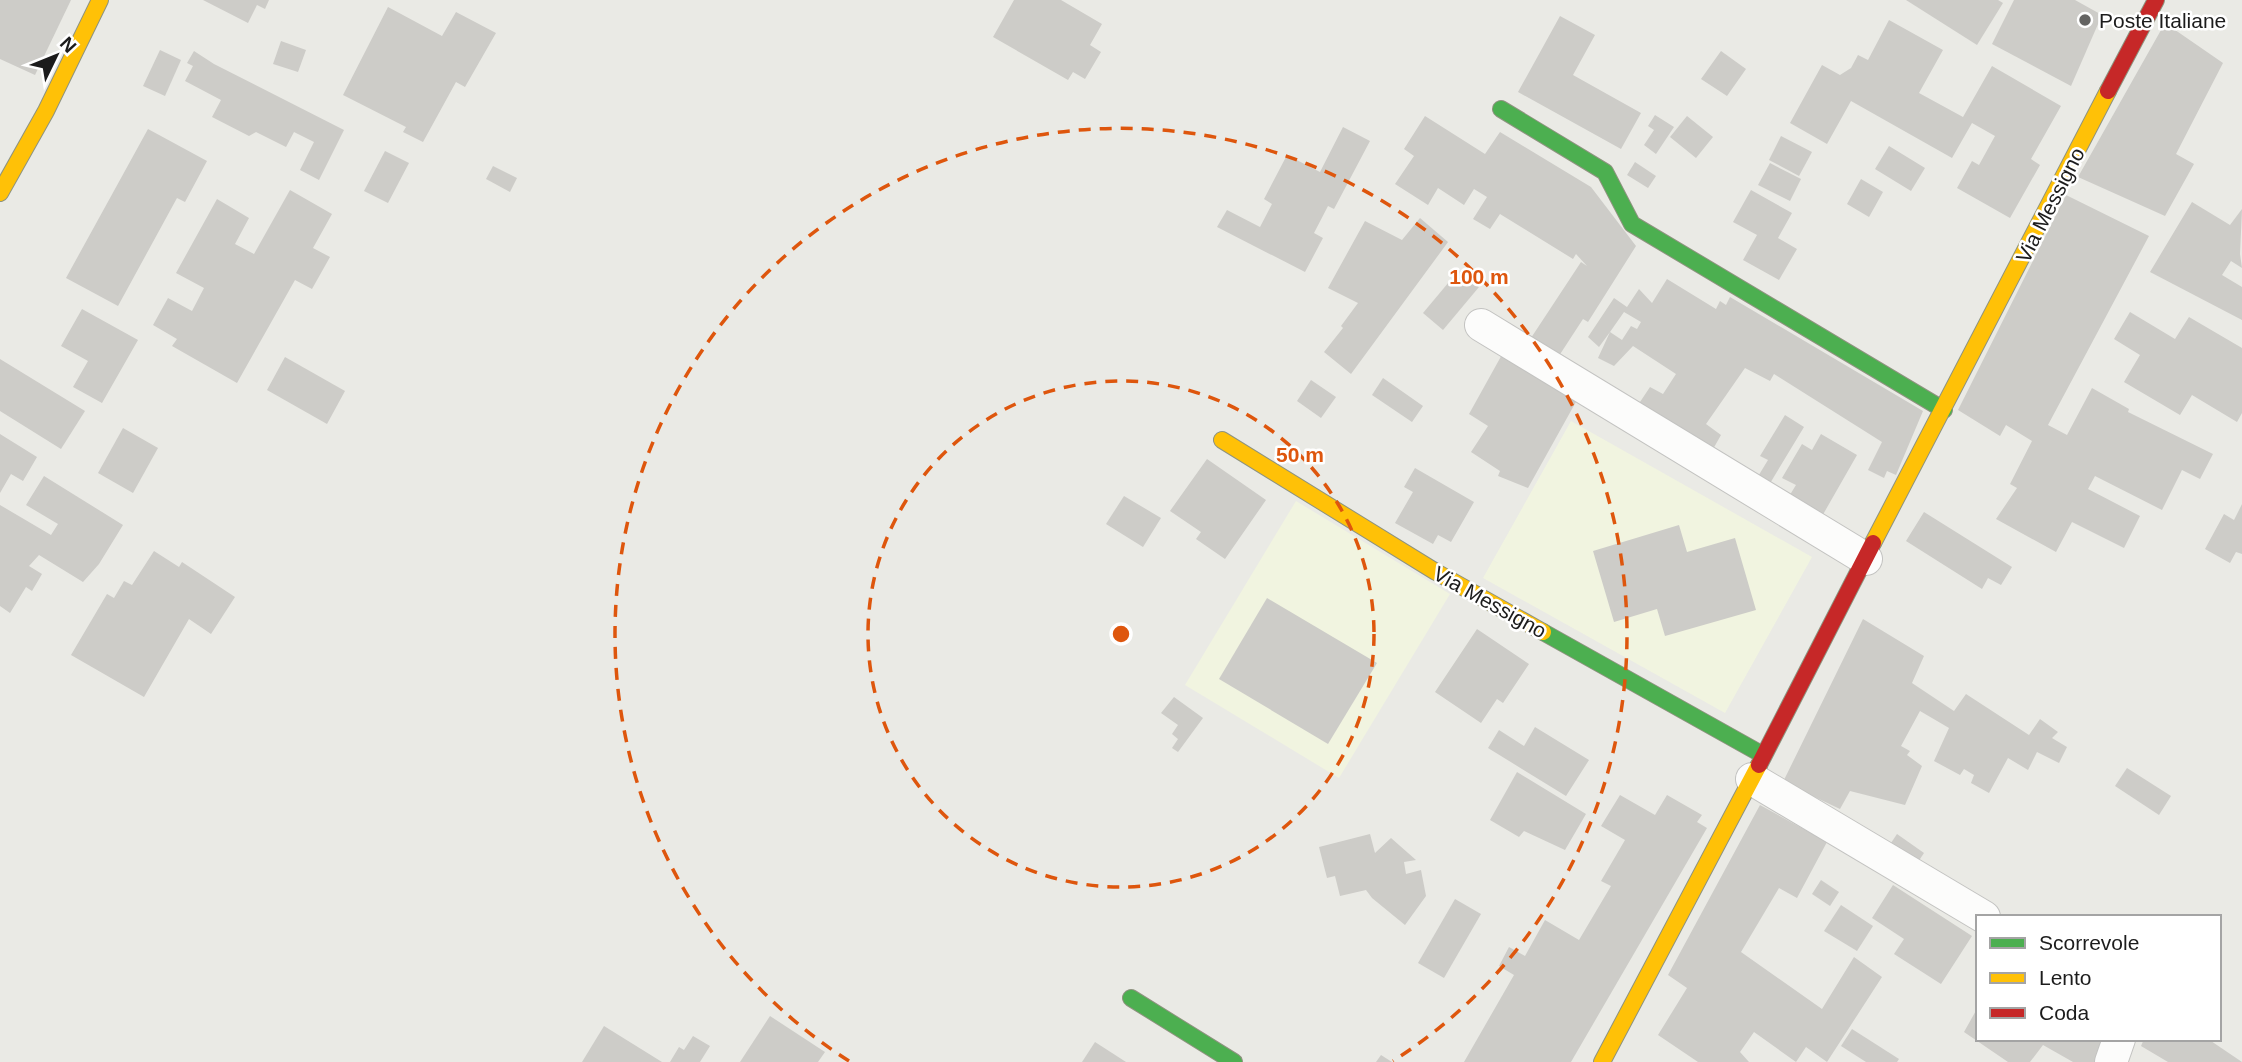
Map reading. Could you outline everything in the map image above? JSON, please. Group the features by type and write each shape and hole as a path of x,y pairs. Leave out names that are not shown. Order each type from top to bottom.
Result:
{"street":[{"path":"0,193 46,111 100,0"},
{"name":"Via Messigno","path":"1602,1062 2156,0"},
{"path":"1501,109 1605,172 1632,224 1944,410"},
{"path":"1481,325 1866,559"},
{"name":"Via Messigno","path":"1222,440 1757,767 1981,915"},
{"path":"1131,998 1234,1062"},
{"path":"2111,1062 2118,1041"}],"shaded area":[{"path":"1571,421 1812,557 1725,713 1483,578"},
{"path":"1296,501 1450,594 1339,778 1185,685"}],"building":[{"path":"0,0 71,0 35,75 0,59"},
{"path":"203,0 269,0 265,9 257,5 248,23"},
{"path":"1014,0 1061,0 1102,24 1090,45 1101,52 1085,79 1073,72 1068,80 993,37"},
{"path":"1906,0 1998,0 2003,3 1977,45"},
{"path":"2014,0 2075,0 2102,15 2071,86 1992,44"},
{"path":"388,7 442,36 456,12 496,33 465,87 456,82 423,142 403,132 406,127 343,95"},
{"path":"1560,16 1595,35 1573,75 1641,113 1621,149 1518,92"},
{"path":"1889,20 1943,50 1919,93 1963,117 1992,66 2061,106 2031,159 2040,165 2010,218 1957,188 1972,161 1979,165 1995,136 1972,123 1952,158 1851,101 1827,144 1790,123 1822,65 1840,75 1851,68 1858,55 1868,60"},
{"path":"2165,23 2223,63 2176,154 2194,164 2165,216 2078,177"},
{"path":"281,41 306,50 298,72 273,64"},
{"path":"160,50 181,60 165,96 143,86"},
{"path":"194,51 214,64 344,130 319,180 300,170 314,142 294,132 286,147 256,132 249,136 212,117 221,100 185,81 193,66 187,63"},
{"path":"1721,51 1746,69 1727,96 1701,79"},
{"path":"1655,115 1674,127 1656,154 1644,145 1654,130 1648,126"},
{"path":"1425,116 1485,154 1500,132 1591,187 1636,246 1588,322 1583,319 1555,362 1527,344 1581,262 1587,266 1576,254 1573,259 1500,214 1490,229 1473,219 1487,197 1474,189 1464,205 1438,188 1428,205 1395,184 1414,156 1404,149"},
{"path":"1687,116 1713,137 1696,158 1670,137"},
{"path":"1343,127 1370,141 1334,209 1328,206 1314,233 1323,238 1305,272 1217,227 1227,210 1260,227 1272,204 1264,199 1287,155 1320,172"},
{"path":"148,129 207,161 185,202 177,198 118,306 66,278"},
{"path":"1781,136 1812,152 1799,176 1769,160"},
{"path":"1889,146 1925,168 1911,191 1875,169"},
{"path":"385,151 409,163 388,203 364,191"},
{"path":"1635,162 1656,176 1648,188 1627,175"},
{"path":"1770,163 1801,179 1790,201 1758,185"},
{"path":"493,166 517,178 510,192 486,179"},
{"path":"1861,179 1883,192 1869,217 1847,204"},
{"path":"290,190 332,214 313,248 330,257 312,289 295,280 237,383 172,346 177,339 153,325 168,298 192,311 204,288 176,273 217,199 249,218 235,244 254,254"},
{"path":"1751,190 1792,213 1778,238 1797,249 1779,280 1743,260 1757,235 1733,222"},
{"path":"2066,195 2149,236 2048,425 2067,435 2092,388 2129,409 2128,412 2213,454 2200,479 2182,470 2162,510 2095,476 2088,489 2140,516 2124,548 2072,522 2056,552 1996,519 2017,488 2010,484 2032,441 2006,425 2000,436 1958,410"},
{"path":"2192,202 2230,225 2242,209 2242,268 2231,261 2222,275 2242,287 2242,320 2150,272"},
{"path":"1420,218 1448,242 1351,374 1324,352 1358,303 1328,288 1365,221 1402,240"},
{"path":"1459,270 1479,287 1443,330 1423,313"},
{"path":"1667,279 1716,309 1720,301 1726,305 1730,297 1923,411 1896,475 1887,471 1884,478 1868,470 1882,442 1774,374 1770,381 1745,368 1706,424 1721,435 1708,458 1632,414 1650,387 1663,394 1676,374 1633,346 1614,366 1598,358 1610,332 1599,347 1588,337 1614,298 1627,307 1639,289 1652,303","holes":["1624,312 1641,322 1637,329 1631,326 1622,340 1610,332"]},
{"path":"82,309 138,340 102,403 73,387 88,361 61,346"},
{"path":"2130,312 2175,339 2189,317 2242,348 2242,413 2237,422 2192,395 2180,415 2124,382 2140,355 2114,339"},
{"path":"1504,351 1577,400 1528,488 1498,476 1500,471 1471,452 1488,426 1469,414"},
{"path":"285,357 345,391 327,424 267,390"},
{"path":"0,359 85,411 61,449 0,411"},
{"path":"1383,378 1423,406 1412,422 1372,395"},
{"path":"1311,380 1336,397 1321,418 1297,401"},
{"path":"1785,415 1804,427 1769,485 1757,478 1768,460 1760,456"},
{"path":"123,428 158,448 133,493 98,473"},
{"path":"0,434 37,457 23,481 11,474 0,493"},
{"path":"1821,434 1857,455 1821,518 1788,498 1796,485 1782,478 1802,444 1812,450"},
{"path":"1207,459 1266,500 1225,559 1196,539 1201,532 1170,511"},
{"path":"1415,468 1474,502 1451,542 1438,535 1433,544 1395,523 1413,492 1404,487"},
{"path":"44,476 123,525 99,564 83,582 39,555 29,566 42,574 32,591 26,587 10,613 0,606 0,505 51,535 58,524 26,505"},
{"path":"1124,496 1161,518 1143,547 1106,524"},
{"path":"2242,504 2242,554 2236,552 2230,563 2205,549 2224,514 2234,520"},
{"path":"1924,512 2012,567 2001,585 1988,578 1982,589 1906,541"},
{"path":"1679,525 1687,552 1735,538 1756,610 1665,636 1657,609 1614,622 1593,551"},
{"path":"154,551 179,567 182,562 235,597 211,634 189,619 144,697 71,655 107,594 114,598 124,581 132,585"},
{"path":"1267,598 1377,663 1328,744 1219,679"},
{"path":"1863,619 1924,656 1912,683 1954,711 1966,694 2029,735 2040,719 2058,732 2052,738 2067,747 2059,763 2037,752 2028,770 2008,758 1989,793 1971,783 1974,775 1964,769 1960,775 1934,761 1949,728 1920,711 1901,746 1910,751 1907,755 1922,766 1905,805 1850,791 1840,809 1783,782"},
{"path":"1477,629 1529,664 1503,703 1497,699 1481,723 1435,692"},
{"path":"1174,697 1203,718 1178,752 1172,748 1178,739 1172,734 1178,725 1161,713"},
{"path":"1535,727 1589,760 1566,796 1488,748 1499,730 1524,746"},
{"path":"2127,768 2171,796 2159,815 2115,786"},
{"path":"1517,772 1586,814 1565,850 1524,831 1519,837 1490,820"},
{"path":"1620,795 1655,815 1667,795 1702,815 1697,822 1707,828 1571,1062 1464,1062 1514,975 1499,966 1509,947 1525,956 1545,920 1579,940 1611,886 1601,881 1625,840 1601,826"},
{"path":"1760,805 1827,842 1797,898 1779,888 1741,952 1822,1009 1854,957 1882,977 1827,1062 1806,1047 1796,1062 1754,1032 1740,1052 1749,1062 1698,1062 1658,1035 1687,988 1668,975"},
{"path":"1370,834 1375,853 1391,838 1416,860 1404,862 1406,874 1421,870 1426,896 1405,925 1366,890 1340,896 1335,876 1327,878 1319,847"},
{"path":"1897,834 1924,853 1912,871 1885,852"},
{"path":"1821,880 1839,892 1830,906 1812,894"},
{"path":"1893,885 1972,936 1941,984 1894,954 1904,939 1872,918"},
{"path":"1455,899 1481,914 1444,978 1418,963"},
{"path":"1841,905 1873,926 1857,951 1824,931"},
{"path":"1976,1011 1976,1040 1964,1032"},
{"path":"770,1016 825,1052 818,1062 740,1062"},
{"path":"604,1026 662,1062 582,1062"},
{"path":"1852,1029 1899,1059 1897,1062 1866,1062 1841,1046"},
{"path":"693,1036 710,1046 700,1062 670,1062 679,1047 684,1050"},
{"path":"1977,1041 2108,1043 2097,1062 2073,1062 2043,1045 2030,1062 2008,1062"},
{"path":"2143,1041 2211,1041 2242,1062 2168,1062 2141,1046"},
{"path":"1095,1042 1126,1062 1082,1062"},
{"path":"1381,1055 1392,1062 1376,1062"}],"traffic: fast":[{"path":"1501,109 1605,172 1632,224 1944,410"},
{"path":"1543,632 1763,755"},
{"path":"1131,998 1234,1062"}],"traffic: slow":[{"path":"0,193 46,111 100,0"},
{"path":"1873,543 2108,91"},
{"path":"1222,440 1436,572 1543,632"},
{"path":"1602,1062 1759,765"}],"traffic: jam":[{"path":"2108,91 2156,0"},
{"path":"1759,765 1873,543"}],"place":[{"name":"Poste Italiane","path":"2085,20"}]}
